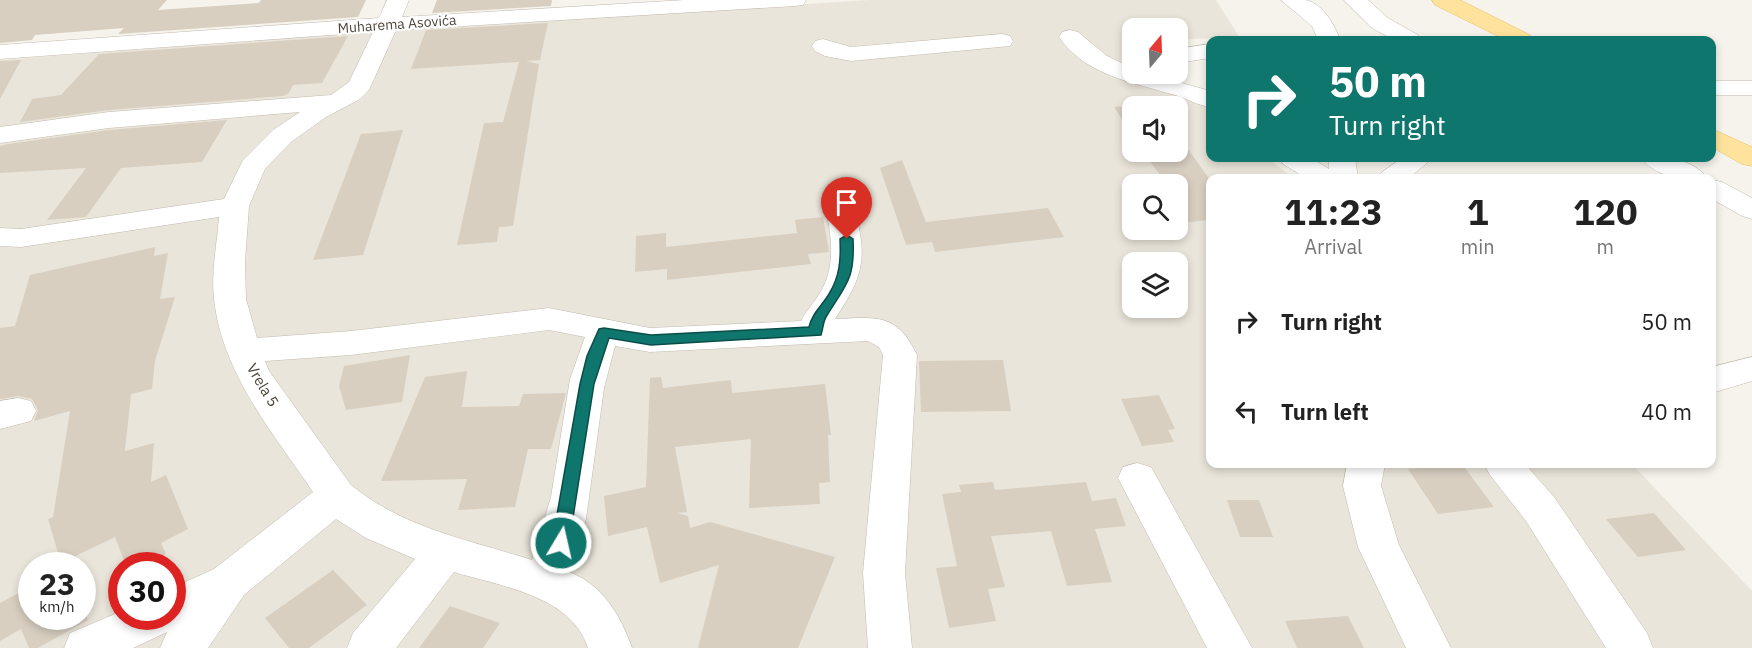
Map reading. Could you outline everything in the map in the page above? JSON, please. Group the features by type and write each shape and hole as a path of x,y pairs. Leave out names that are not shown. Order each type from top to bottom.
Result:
{"main road":[{"path":"1443,0 1514,36"},
{"path":"1716,140 1752,158"}],"street":[{"name":"Muharema Asovića","path":"0,52 392,12 795,0"},
{"path":"1292,0 1324,24 1328,36"},
{"path":"1355,0 1380,23 1403,36"},
{"name":"Vrela 5","path":"392,12 360,85 351,94 300,123 264,153 243,185 235,206 230,299 243,351 254,376 337,496 370,523 403,538 561,588 578,599 595,616 610,648"},
{"path":"1070,37 1102,64 1154,82 1186,89 1206,98"},
{"path":"823,46 833,51 851,54 1002,41"},
{"path":"1188,54 1206,52"},
{"path":"1102,64 1122,62"},
{"path":"1716,88 1752,88"},
{"path":"0,135 109,120 337,102"},
{"path":"1299,162 1318,174"},
{"path":"1397,174 1414,162"},
{"path":"1663,162 1685,174"},
{"path":"1716,190 1752,210"},
{"path":"816,331 818,318 835,295 848,265 847,239 839,204"},
{"path":"0,237 21,238 235,206"},
{"path":"243,351 351,343 549,319 568,321 604,333 651,340 873,328 892,340 900,355 884,573 890,648"},
{"path":"543,582 561,543 587,384 594,356 604,333"},
{"path":"1716,379 1752,369"},
{"path":"1365,468 1362,486 1379,547 1429,648"},
{"path":"1506,468 1540,510 1631,648"},
{"path":"1137,478 1230,648"},
{"path":"186,602 230,582 337,496"},
{"path":"369,648 446,551"},
{"path":"182,648 230,582"},
{"path":"86,648 126,630"}],"shaded area":[{"path":"870,0 1216,0 1239,36 1206,36 1206,39 1188,39 1188,18 1122,18 1122,84 1178,84 1206,107 1206,162 1273,162 1288,174 1206,174 1206,468 1636,468 1752,591 1752,648 0,648 0,60 367,32"}],"building":[{"path":"0,0 167,0 158,10 259,3 261,0 366,0 358,17 118,34 124,28 35,35 32,40 0,43"},
{"path":"437,0 552,0 551,6 432,13"},
{"path":"548,23 540,60 526,61 539,64 513,226 499,227 497,242 457,245 484,123 503,122 519,62 411,69 426,30"},
{"path":"348,36 322,83 293,85 289,93 283,96 109,110 20,122 32,99 61,95 99,54"},
{"path":"21,60 0,99 0,61"},
{"path":"1122,106 1122,119 1114,107"},
{"path":"227,120 202,162 121,168 86,217 47,220 86,168 0,173 0,146 8,144 109,130"},
{"path":"403,130 363,255 313,260 361,134"},
{"path":"1188,149 1206,174 1206,220 1188,222 1188,174 1159,174 1151,162 1188,162"},
{"path":"902,160 926,222 1048,208 1064,237 935,252 932,242 906,245 880,168"},
{"path":"823,217 829,252 808,254 811,264 667,280 667,269 635,272 636,236 666,233 666,247 797,233 795,220"},
{"path":"155,247 154,256 168,253 160,299 175,297 155,361 152,389 131,394 125,451 154,443 151,482 166,475 188,529 161,543 165,552 121,552 115,537 84,552 58,552 48,519 53,517 70,411 34,421 38,410 32,399 18,396 0,399 0,328 15,326 30,275"},
{"path":"410,355 402,402 346,410 339,386 344,366"},
{"path":"1003,360 1011,411 921,412 919,361"},
{"path":"467,371 462,407 519,406 523,394 566,393 551,449 528,449 515,507 458,510 467,479 381,481 425,377"},
{"path":"661,377 663,388 731,380 732,393 825,384 831,435 828,435 830,482 819,483 820,504 749,508 751,439 675,447 687,512 677,513 688,516 690,528 710,522 835,557 798,648 698,648 719,565 660,583 647,527 608,536 604,496 646,487 650,378"},
{"path":"1159,395 1175,429 1168,430 1174,442 1142,446 1121,399"},
{"path":"1465,468 1494,507 1438,514 1408,469"},
{"path":"993,482 995,490 1086,482 1092,501 1116,498 1126,526 1095,529 1112,582 1067,586 1051,531 991,536 1005,587 988,589 996,621 949,628 936,568 957,566 942,494 961,492 959,485"},
{"path":"1227,500 1259,500 1273,537 1240,537"},
{"path":"1654,513 1686,550 1638,557 1606,519"},
{"path":"333,570 367,605 309,648 289,648 265,618"},
{"path":"18,593 19,630 0,641 0,603"},
{"path":"450,606 500,623 483,648 419,648"},
{"path":"1348,616 1364,648 1297,648 1285,621"},
{"path":"21,630 70,630 38,648 29,648"}],"route":[{"path":"561,543 587,384 594,356 604,333 651,340 816,331 818,318 835,295 848,265 847,239"}]}
